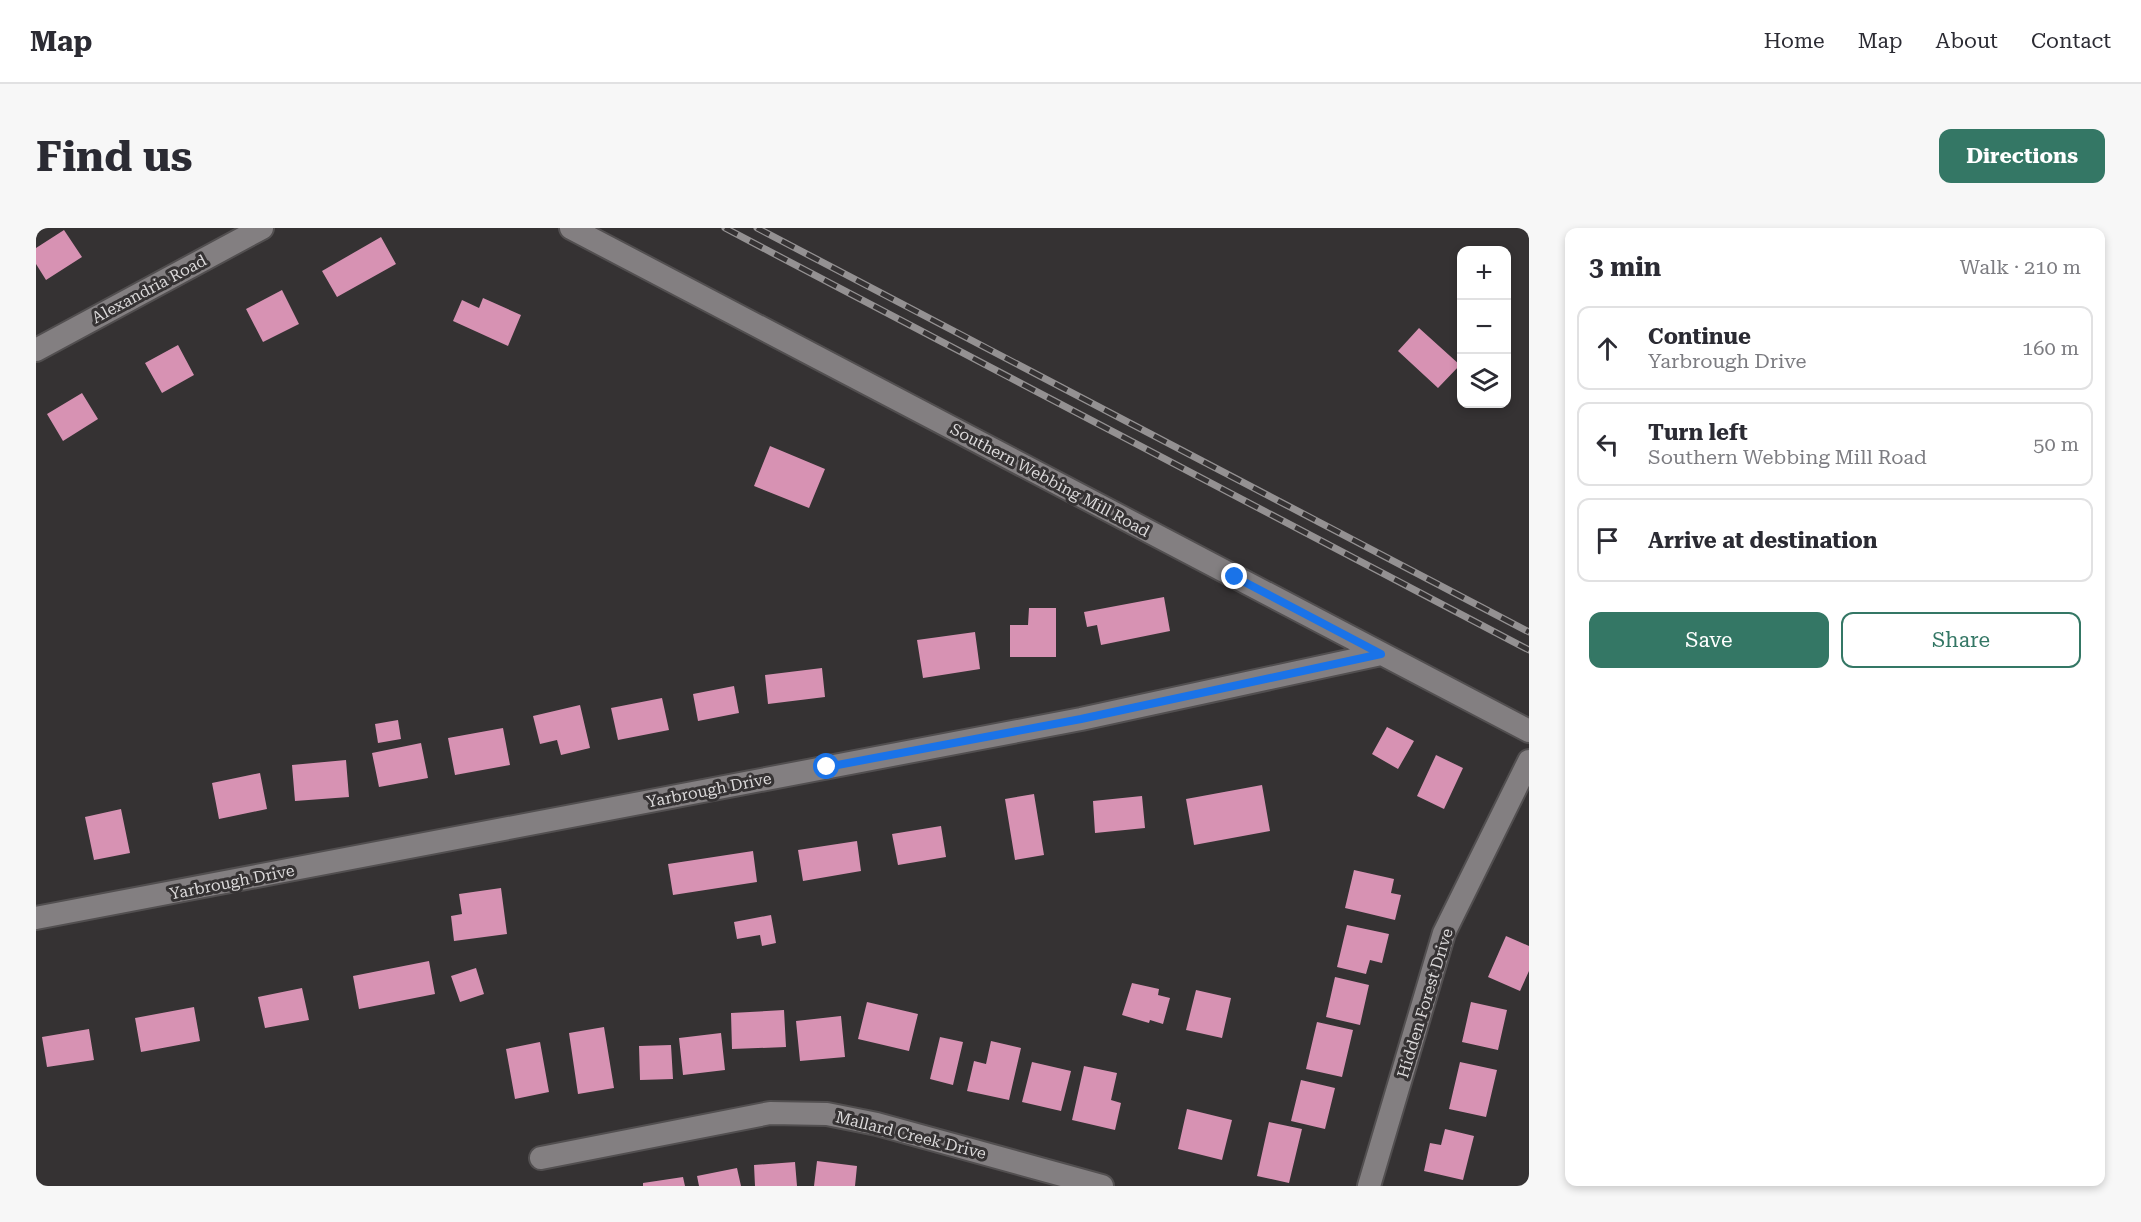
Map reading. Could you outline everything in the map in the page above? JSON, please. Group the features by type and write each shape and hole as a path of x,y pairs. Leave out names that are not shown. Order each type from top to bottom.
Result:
{"street":[{"name":"Alexandria Road","path":"36,350 262,228"},
{"name":"Southern Webbing Mill Road","path":"570,228 1529,731"},
{"name":"Yarbrough Drive","path":"36,918 1081,719 1381,654"},
{"name":"Hidden Forest Drive","path":"1370,1186 1444,933 1529,761"},
{"name":"Mallard Creek Drive","path":"540,1158 770,1113 827,1114 877,1124 1102,1186"}],"building":[{"path":"64,230 82,257 46,280 36,264 36,248"},
{"path":"381,237 396,264 337,297 322,271"},
{"path":"282,290 299,324 263,342 246,309"},
{"path":"483,298 521,315 508,346 453,321 462,300 479,308"},
{"path":"1419,328 1457,362 1457,368 1438,388 1398,351"},
{"path":"178,345 194,375 162,393 145,363"},
{"path":"82,393 98,419 63,441 47,414"},
{"path":"770,446 825,469 809,508 754,486"},
{"path":"1164,597 1170,631 1101,645 1097,625 1087,627 1084,612"},
{"path":"1029,608 1056,608 1056,657 1010,657 1010,625 1028,625"},
{"path":"975,632 980,669 923,678 917,640"},
{"path":"822,668 825,697 768,704 765,675"},
{"path":"734,686 739,713 698,721 693,694"},
{"path":"662,698 669,730 618,740 611,708"},
{"path":"580,705 590,748 561,755 557,740 540,744 533,716"},
{"path":"398,720 401,739 378,743 375,724"},
{"path":"1387,727 1414,741 1398,769 1372,754"},
{"path":"503,728 510,765 455,775 448,738"},
{"path":"421,743 428,778 379,787 372,753"},
{"path":"1436,755 1463,768 1444,809 1417,796"},
{"path":"346,760 349,797 295,801 292,765"},
{"path":"260,773 267,809 219,819 212,783"},
{"path":"1262,785 1270,831 1194,845 1186,799"},
{"path":"1034,794 1044,855 1015,860 1005,799"},
{"path":"1142,796 1145,828 1095,833 1093,801"},
{"path":"121,809 130,853 94,860 85,817"},
{"path":"941,826 946,857 898,865 892,834"},
{"path":"857,841 861,871 803,881 798,850"},
{"path":"753,851 757,882 673,895 668,864"},
{"path":"1354,870 1394,879 1391,893 1401,895 1395,920 1345,908"},
{"path":"501,888 507,934 454,941 451,916 462,914 459,894"},
{"path":"771,915 776,943 762,946 760,935 737,939 734,922"},
{"path":"1347,925 1389,934 1382,963 1370,960 1366,974 1337,967"},
{"path":"1506,936 1529,946 1529,971 1520,991 1488,977"},
{"path":"429,961 435,994 359,1009 353,976"},
{"path":"476,968 484,994 460,1002 451,976"},
{"path":"1335,977 1369,985 1360,1025 1326,1017"},
{"path":"1132,983 1159,989 1158,995 1170,998 1163,1024 1150,1020 1149,1023 1122,1015"},
{"path":"302,988 309,1020 265,1028 258,997"},
{"path":"1196,990 1231,998 1222,1038 1186,1030"},
{"path":"867,1002 918,1014 909,1051 858,1039"},
{"path":"1471,1002 1507,1010 1498,1050 1462,1042"},
{"path":"194,1007 200,1041 141,1052 135,1018"},
{"path":"784,1010 786,1047 732,1049 731,1013"},
{"path":"841,1016 845,1057 800,1061 796,1021"},
{"path":"1317,1022 1353,1030 1342,1077 1306,1069"},
{"path":"604,1027 614,1088 578,1094 569,1033"},
{"path":"89,1029 94,1060 47,1067 42,1037"},
{"path":"721,1033 725,1070 683,1075 679,1038"},
{"path":"940,1037 963,1042 953,1085 930,1079"},
{"path":"991,1041 1021,1048 1009,1100 967,1091 974,1061 986,1064"},
{"path":"540,1042 549,1092 515,1099 506,1049"},
{"path":"671,1045 673,1079 640,1080 639,1046"},
{"path":"1032,1062 1071,1071 1061,1111 1022,1102"},
{"path":"1460,1062 1497,1070 1486,1117 1449,1109"},
{"path":"1084,1066 1117,1073 1111,1100 1121,1103 1115,1130 1072,1120"},
{"path":"1301,1080 1335,1088 1325,1129 1291,1121"},
{"path":"1187,1109 1232,1120 1222,1160 1178,1149"},
{"path":"1269,1122 1302,1129 1289,1183 1257,1176"},
{"path":"1445,1129 1474,1136 1463,1180 1424,1171 1430,1143 1441,1145"},
{"path":"817,1161 857,1166 855,1186 814,1186"},
{"path":"795,1162 797,1186 755,1186 754,1165"},
{"path":"737,1168 741,1186 699,1186 697,1176"},
{"path":"683,1177 685,1186 643,1186 643,1183"}],"railway":[{"path":"725,228 1529,650"},
{"path":"757,228 1529,632"}],"route":[{"path":"827,767 1081,719 1381,654 1235,577"}]}
